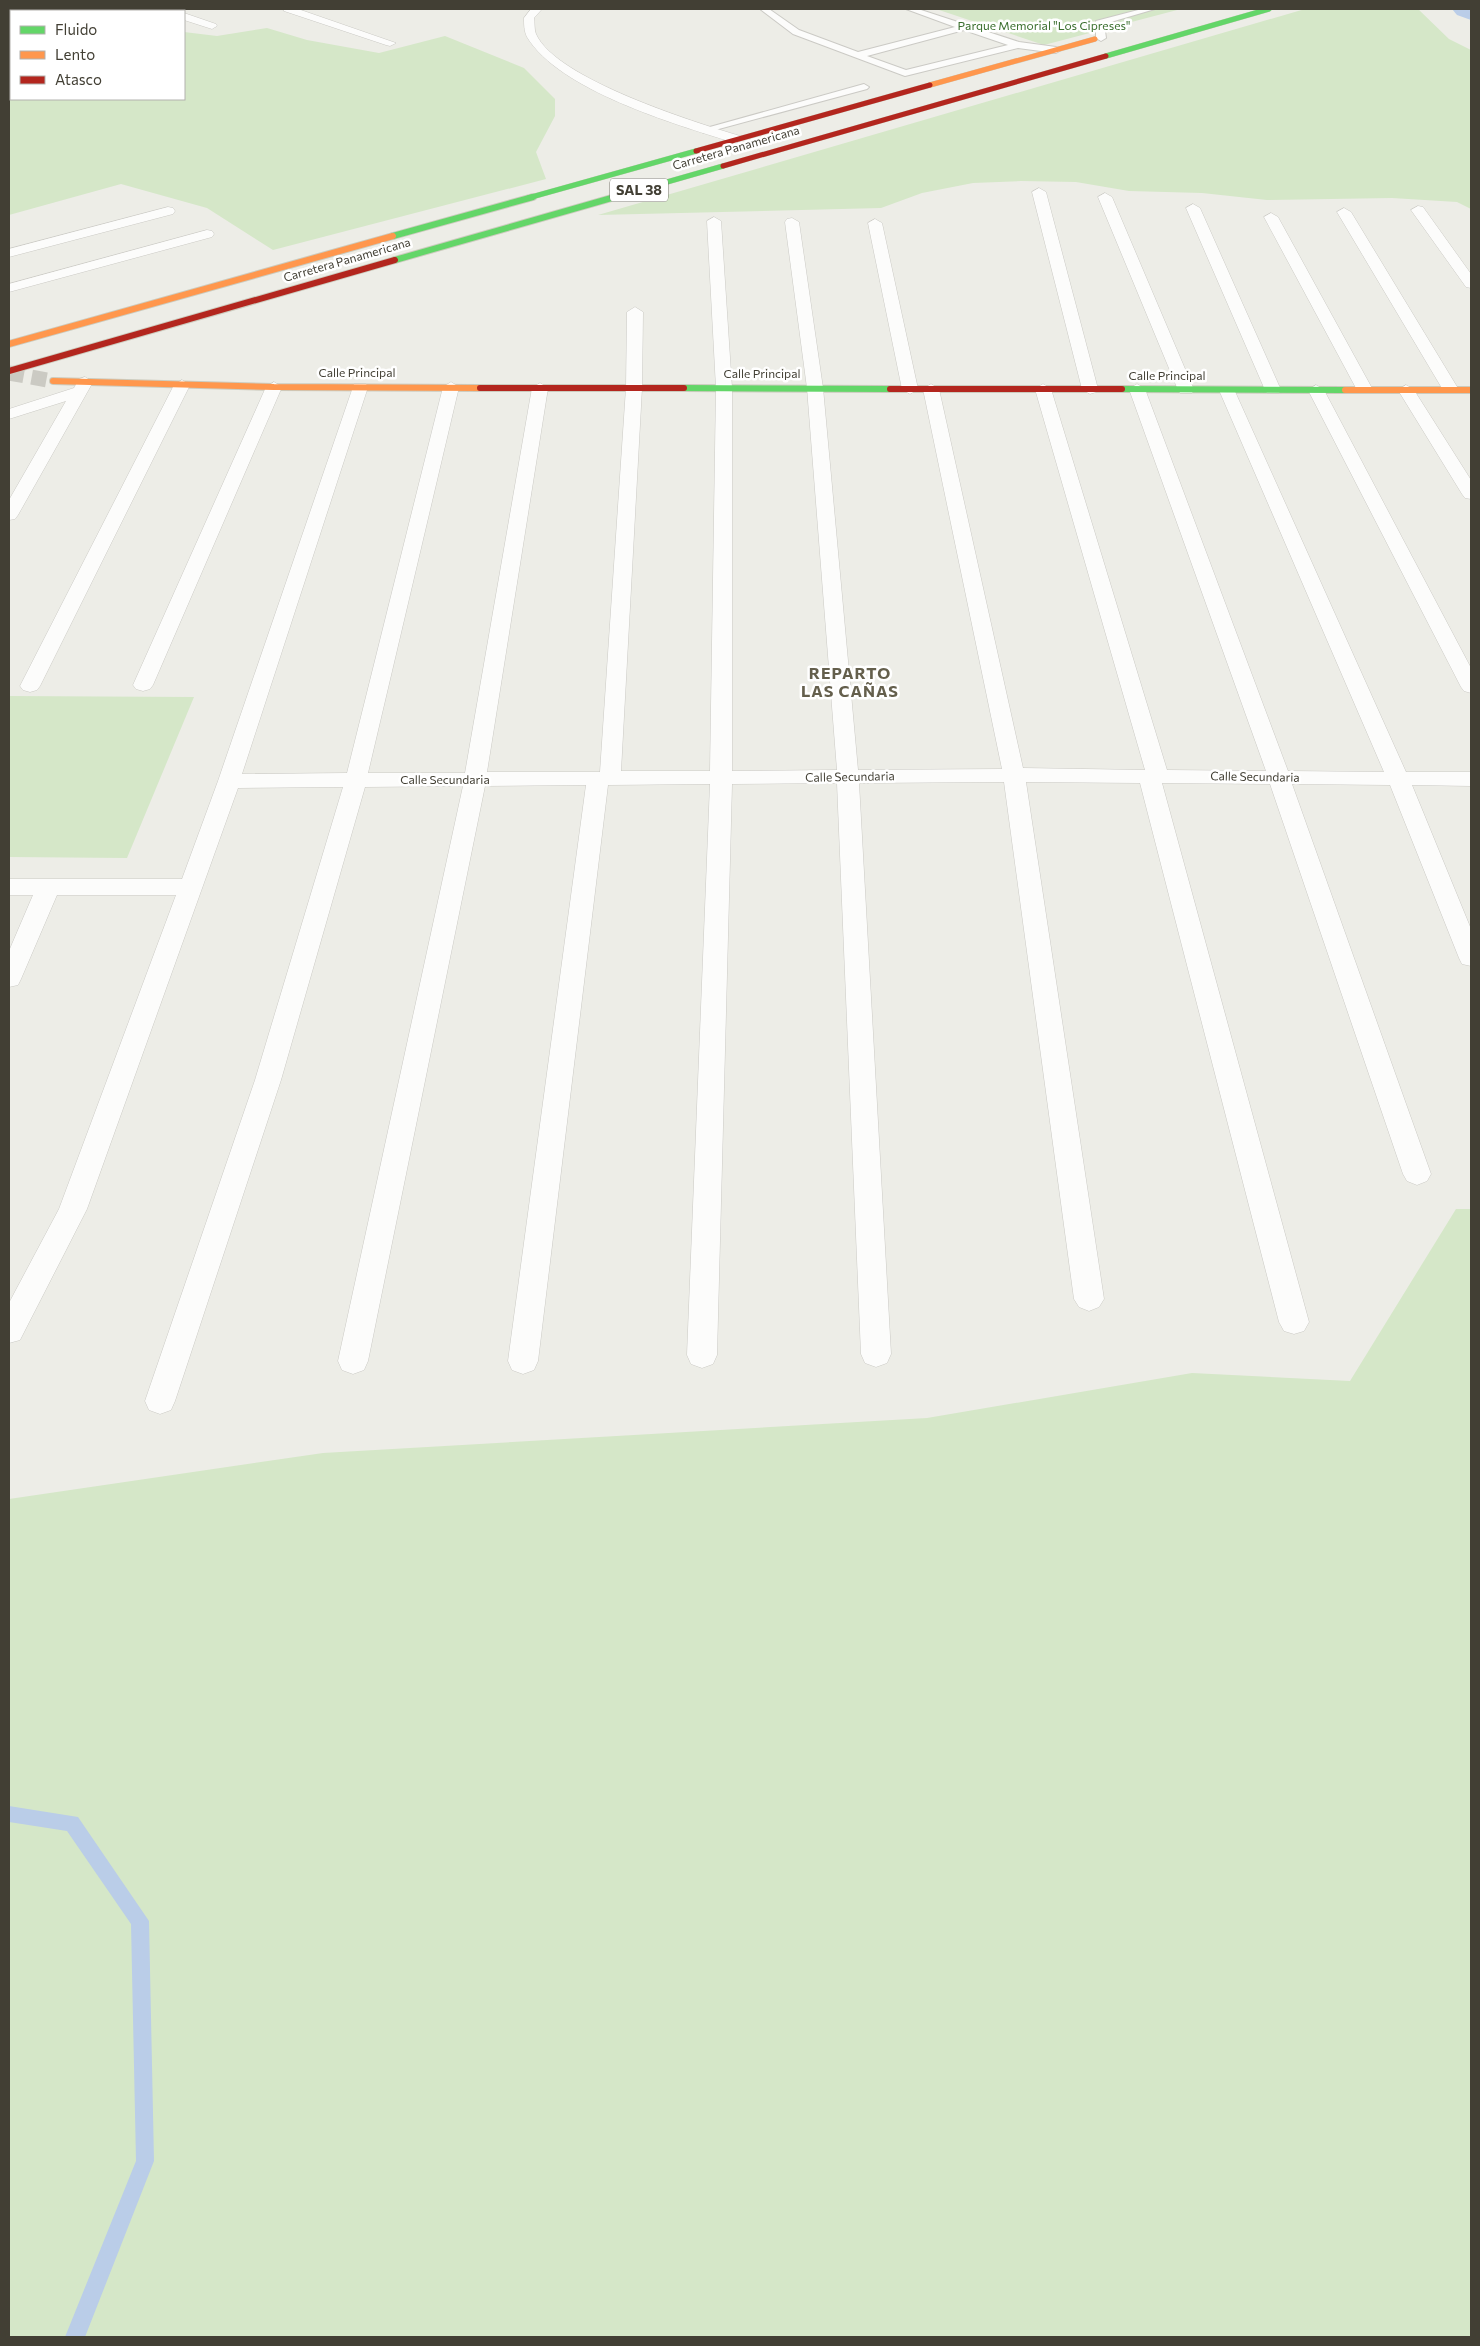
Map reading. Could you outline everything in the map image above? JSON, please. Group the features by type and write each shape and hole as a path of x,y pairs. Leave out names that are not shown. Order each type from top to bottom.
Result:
{"main road":[{"name":"Carretera Panamericana","path":"9,372 1269,9"},
{"name":"Carretera Panamericana","path":"9,344 736,138 1105,36"},
{"path":"626,170 660,184"},
{"name":"Calle Principal","path":"53,381 82,387 182,385 540,388 1471,390"}],"street":[{"path":"288,9 390,43"},
{"path":"537,9 529,18 531,34 541,50 561,65 601,89 668,118 736,138"},
{"path":"185,16 212,26"},
{"path":"1039,192 1090,389"},
{"path":"1105,197 1186,390"},
{"path":"1193,208 1273,390"},
{"path":"1418,210 1471,284"},
{"path":"9,253 168,211"},
{"path":"1344,212 1451,390"},
{"path":"1271,216 1365,390"},
{"path":"702,1355 722,778 724,388 714,221"},
{"path":"792,222 815,388 848,778 876,1354"},
{"path":"875,223 920,389 1014,775 1089,1299"},
{"path":"9,288 207,234"},
{"path":"524,1361 604,779 634,388 635,312"},
{"path":"30,686 182,385"},
{"path":"143,685 274,386"},
{"path":"9,414 82,387"},
{"path":"9,515 82,387"},
{"path":"9,1331 73,1209 229,781 360,387"},
{"path":"160,1401 268,1080 356,780 451,387"},
{"path":"353,1361 475,779 540,388"},
{"path":"1043,389 1153,776 1294,1322"},
{"path":"1138,390 1279,777 1417,1174"},
{"path":"1227,390 1398,778 1471,958"},
{"path":"1316,390 1471,687"},
{"path":"1406,390 1471,494"},
{"name":"Calle Secundaria","path":"229,781 848,778 1014,775 1471,779"},
{"path":"9,887 191,887"},
{"path":"9,979 48,887"}],"lane":[{"path":"764,9 796,32 905,73 1018,44"},
{"path":"910,9 1018,44 1056,50"},
{"path":"1105,36 1099,23 1151,9"},
{"path":"859,55 966,27"},
{"path":"704,130 864,87"}],"green space":[{"name":"Parque Memorial \"Los Cipreses\"","path":"936,9 1181,9 1044,45"},
{"path":"1305,9 1418,9 1449,39 1471,50 1471,209 1457,202 1392,198 1267,200 1202,193 1129,191 1076,182 1021,181 973,183 922,193 881,208 598,215"},
{"path":"267,28 307,40 379,53 445,36 524,68 555,99 555,116 536,152 546,179 273,250 207,208 121,184 9,215 9,48 10,100 185,100 185,32 217,36"},
{"path":"9,696 194,697 127,858 9,857"},
{"path":"1456,1209 1471,1209 1471,2337 9,2337 9,1499 323,1453 927,1418 1192,1373 1350,1381"}],"waterway":[{"path":"1467,9 1471,11"},
{"path":"9,1814 72,1823 140,1921 145,2161 75,2337"}],"tunnel":[{"path":"9,373 53,381"}],"traffic: fast":[{"path":"1106,56 1269,9"},
{"path":"393,236 696,151"},
{"path":"395,260 723,166"},
{"path":"684,388 890,389"},
{"path":"1122,389 1345,390"}],"traffic: slow":[{"path":"930,85 1095,39"},
{"path":"9,344 393,236"},
{"path":"53,381 274,387 480,388"},
{"path":"1345,390 1471,390"}],"traffic: jam":[{"path":"723,166 1106,56"},
{"path":"696,151 930,85"},
{"path":"9,371 395,260"},
{"path":"480,388 684,388"},
{"path":"890,389 1122,389"}],"district":[{"name":"REPARTO LAS CAÑAS","path":"850,682"}]}
